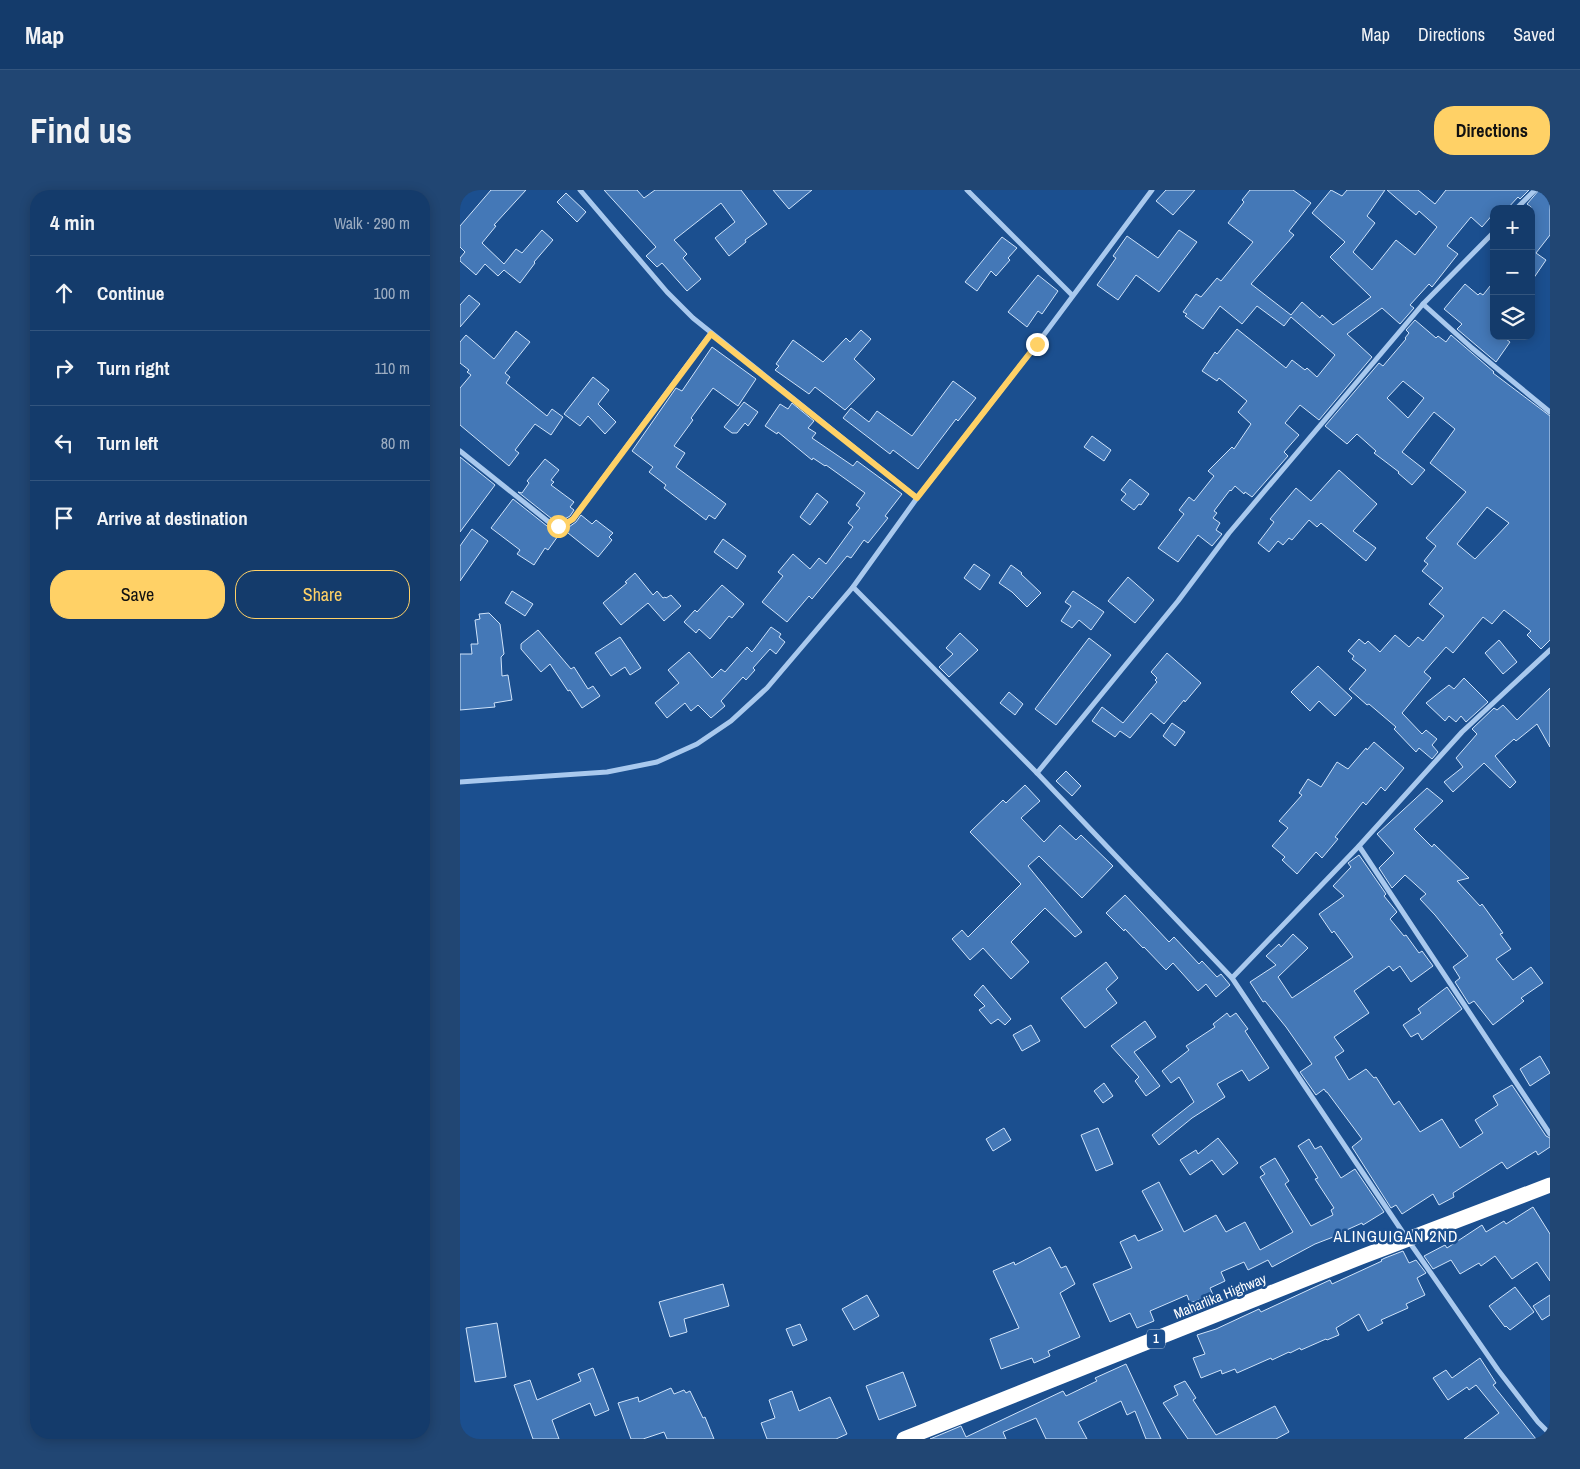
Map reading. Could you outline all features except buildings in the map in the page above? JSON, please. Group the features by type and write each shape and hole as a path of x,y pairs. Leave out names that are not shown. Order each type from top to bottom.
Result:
{"highway":[{"name":"Maharlika Highway","path":"904,1439 1361,1257 1550,1186"}],"street":[{"path":"580,190 667,292 693,318 917,498"},
{"path":"967,190 1072,295"},
{"path":"460,782 607,772 657,762 697,744 731,721 767,688 853,588 917,498 1037,344 1152,190"},
{"path":"1520,205 1535,190"},
{"path":"1037,773 1178,601 1229,533 1423,304 1490,236"},
{"path":"1423,304 1472,348 1550,412"},
{"path":"460,451 550,523 558,526 565,524 573,519 711,334"},
{"path":"853,588 1037,773 1232,978 1498,1370 1538,1422 1550,1434"},
{"path":"1232,978 1359,846 1462,732 1550,650"},
{"path":"1359,846 1550,1134"}],"district":[{"name":"ALINGUIGAN 2ND","path":"1396,1236"}],"route":[{"path":"558,526 573,519 711,334 726,344 917,498 1037,344"}]}
